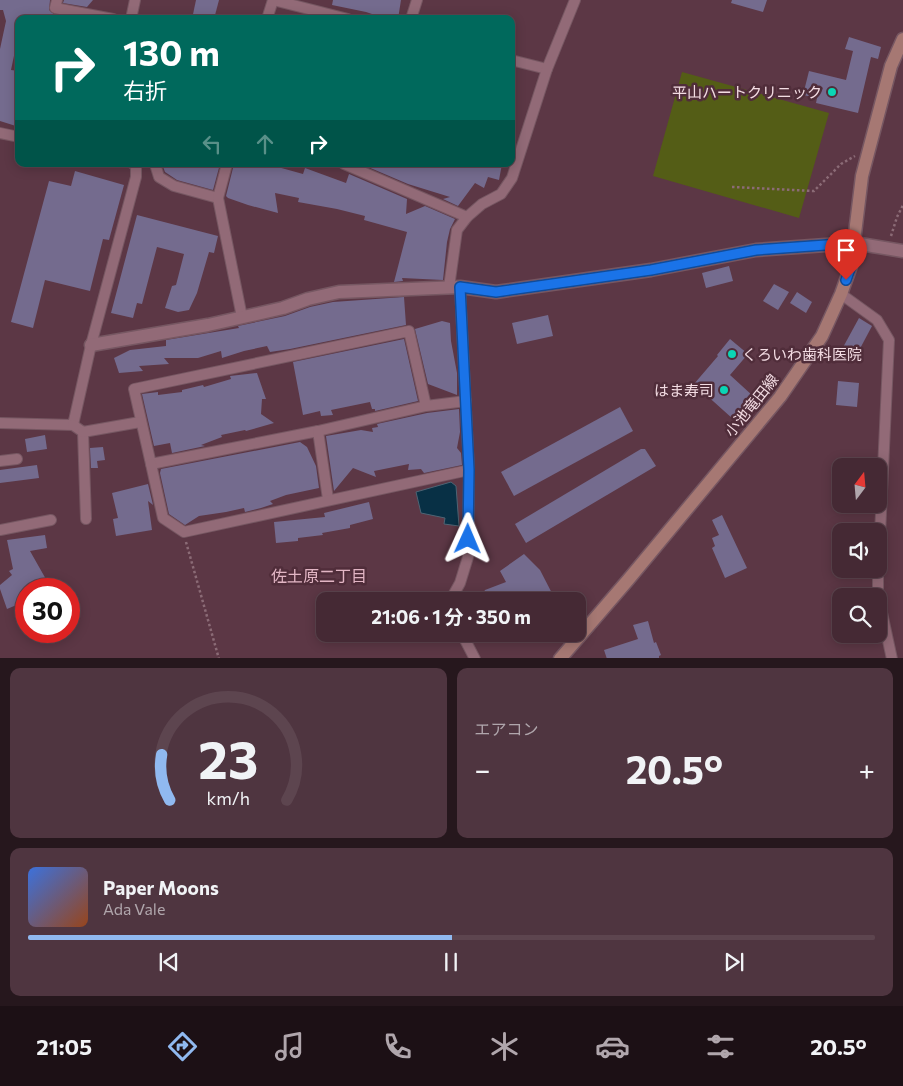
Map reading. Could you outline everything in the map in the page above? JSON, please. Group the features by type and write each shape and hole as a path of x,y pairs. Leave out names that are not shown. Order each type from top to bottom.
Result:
{"main road":[{"name":"小池竜田線","path":"560,658 628,580 780,398 822,336 851,266 862,176 891,66 903,39"}],"street":[{"path":"57,0 55,8 92,15"},
{"path":"132,15 135,0"},
{"path":"268,15 273,0 332,15"},
{"path":"412,15 417,0"},
{"path":"515,151 575,0"},
{"path":"515,61 547,69"},
{"path":"0,133 15,136"},
{"path":"73,425 91,345 136,177 136,167"},
{"path":"156,167 159,177 174,186 218,198"},
{"path":"226,167 218,198 242,317"},
{"path":"351,167 467,217"},
{"path":"455,592 460,583 468,557 469,470 466,401 455,287 457,230 467,217 482,204 501,194 512,178 513,167"},
{"path":"91,345 208,325 283,308 308,299 339,292 455,287 496,292 651,270 756,250 854,243 903,251"},
{"path":"841,294 877,320 889,340 881,523"},
{"path":"426,406 408,331 134,389 163,518 184,532 328,499 469,470"},
{"path":"151,464 318,431 426,406 466,401"},
{"path":"0,423 73,425 82,432 140,422"},
{"path":"318,431 328,499"},
{"path":"82,432 86,520"},
{"path":"0,461 17,459"},
{"path":"0,530 51,520"},
{"path":"887,637 892,658"},
{"path":"466,642 475,658"}],"path":[{"path":"732,188 814,191 841,164 870,148"},
{"path":"887,248 897,217 903,206"},
{"path":"184,532 219,658"}],"green space":[{"path":"682,72 829,113 799,218 653,176"}],"water":[{"path":"451,482 456,486 459,526 444,524 445,518 421,513 416,492"}],"building":[{"path":"0,0 50,0 49,10 55,15 15,15 15,51 11,70 15,70 15,126 0,121 0,49 6,21 3,10 0,10"},
{"path":"64,0 93,0 87,7 63,3"},
{"path":"196,0 219,0 215,15 193,15"},
{"path":"333,0 401,0 399,15 375,15 332,5"},
{"path":"732,0 767,0 763,12 731,3"},
{"name":"平山ハートクリニック","path":"849,37 881,47 878,59 871,57 858,113 816,103 817,98 803,95 809,71 846,80 853,51 845,49"},
{"path":"163,167 219,167 213,190 177,180 165,172"},
{"path":"233,167 278,167 303,174 305,168 346,183 349,174 407,199 406,214 425,206 455,219 447,242 443,280 402,278 403,281 394,282 407,232 364,220 365,216 298,202 299,198 275,193 278,213 248,205 226,196"},
{"path":"368,167 501,167 499,180 488,177 484,188 475,183 458,206 443,199 450,197 408,184"},
{"path":"75,171 124,185 109,240 103,239 90,291 45,280 33,328 11,322 49,181 71,186"},
{"path":"137,215 218,236 214,253 209,252 197,293 189,310 178,312 165,308 172,286 176,285 184,254 157,247 142,304 137,303 133,318 111,313"},
{"path":"729,266 733,281 706,288 702,273"},
{"path":"774,284 789,292 778,310 763,301"},
{"path":"797,292 812,302 806,313 790,303"},
{"path":"404,297 406,325 270,352 267,346 222,358 221,351 198,358 164,358 169,364 139,366 143,371 119,373 114,358 130,350 166,346 166,340 239,328 238,326 285,316 310,307 333,302"},
{"path":"548,315 553,336 517,344 512,323"},
{"path":"859,318 872,326 855,358 841,351"},
{"path":"442,321 450,323 451,341 457,373 457,395 428,384 415,329"},
{"path":"404,339 418,401 375,411 375,409 372,409 370,402 331,410 333,415 321,416 320,411 303,415 293,362"},
{"name":"はま寿司","path":"730,339 748,354 730,375 753,396 733,419 694,384"},
{"path":"257,373 266,399 262,399 261,414 274,423 246,431 221,435 222,437 201,445 205,446 172,453 170,443 154,446 142,394 158,392 158,395 182,392 182,390 203,385 204,387 231,379 230,376"},
{"path":"838,381 859,383 857,407 836,405"},
{"path":"620,407 633,431 514,496 501,472"},
{"path":"459,409 460,432 457,448 461,453 462,465 424,473 421,469 408,470 409,464 374,471 376,477 353,468 334,491 326,436 361,430 373,432 372,428 378,427 377,424 427,413"},
{"path":"45,435 47,449 27,452 25,439"},
{"path":"300,442 307,447 316,466 319,488 286,495 270,501 273,504 245,512 244,508 199,516 185,525 169,514 160,473 161,469"},
{"path":"103,447 105,460 97,461 98,468 91,468 90,448"},
{"path":"641,449 645,449 656,466 526,543 515,524"},
{"path":"37,465 39,478 0,483 0,470"},
{"path":"148,484 153,505 148,501 152,530 116,536 113,519 118,518 112,493"},
{"path":"369,502 373,519 350,525 350,528 322,533 323,535 298,538 298,541 276,543 274,522 325,517 324,513"},
{"path":"722,515 747,568 725,578 712,548 715,546 712,538 719,535 712,520"},
{"path":"45,535 47,548 30,551 45,578 15,578 15,606 7,609 0,585 12,575 9,571 13,569 7,540"},
{"path":"524,554 540,570 551,592 484,592 506,582 500,571"},
{"path":"648,621 654,643 656,642 661,655 659,658 607,658 604,650 638,639 633,625"}],"place":[{"name":"平山ハートクリニック","path":"832,92"},
{"name":"くろいわ歯科医院","path":"732,354"},
{"name":"はま寿司","path":"724,390"}],"district":[{"name":"佐土原二丁目","path":"319,575"}],"route":[{"path":"468,539 469,470 460,287 496,292 651,270 756,250 854,243 851,266 846,280"}]}
